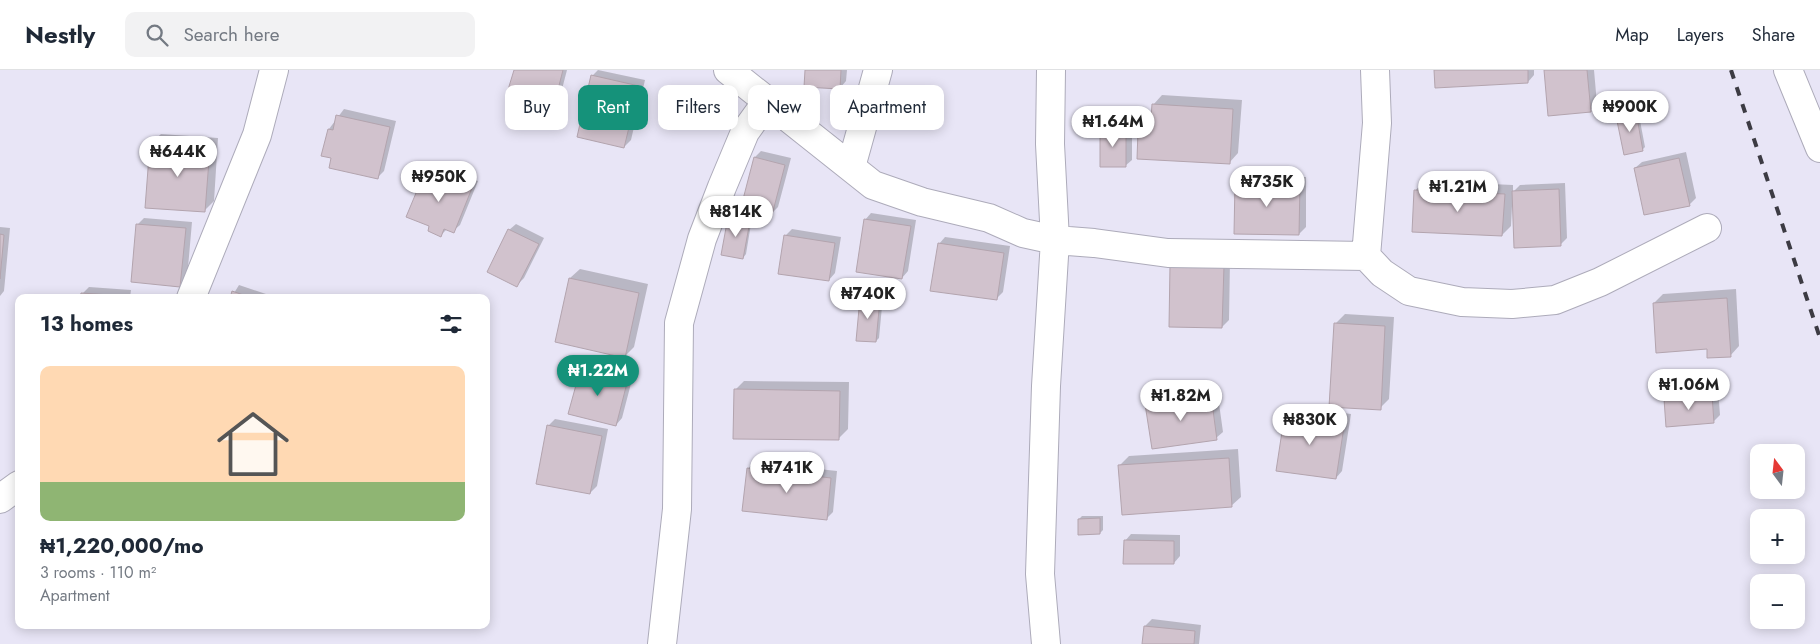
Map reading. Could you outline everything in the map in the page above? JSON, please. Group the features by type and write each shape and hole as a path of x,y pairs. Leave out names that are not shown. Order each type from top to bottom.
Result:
{"street":[{"path":"193,294 257,135 274,70"},
{"path":"728,70 748,85"},
{"path":"851,167 878,70"},
{"path":"1046,644 1040,574 1046,386 1055,240 1050,144 1052,70"},
{"path":"1366,256 1377,123 1375,70"},
{"path":"1788,70 1820,148"},
{"path":"662,644 677,509 679,323 702,238 744,132 748,127"},
{"path":"805,130 873,185 922,202 989,218 1023,233 1055,240 1168,253 1366,256 1382,273 1408,291 1462,302 1512,304 1555,300 1600,282 1707,228"},
{"path":"0,499 15,488"}],"building":[{"path":"514,70 563,70 559,85 509,85"},
{"path":"805,70 841,70 840,85 830,85 830,88 820,88 820,85 804,85"},
{"path":"1434,70 1528,70 1528,83 1435,88"},
{"path":"1544,70 1587,70 1591,112 1548,116"},
{"path":"591,75 635,85 589,85"},
{"path":"1152,104 1233,109 1230,164 1137,159 1138,131 1150,131"},
{"path":"1636,112 1643,151 1624,155 1616,116"},
{"path":"336,115 390,127 378,179 329,168 331,158 321,156 328,129 333,130"},
{"path":"1100,128 1126,129 1126,167 1100,167"},
{"path":"579,130 628,130 624,148 577,137"},
{"path":"150,143 210,147 205,212 145,208"},
{"path":"754,157 785,165 772,215 741,207"},
{"path":"1679,158 1690,206 1644,215 1634,168"},
{"path":"426,169 472,188 454,233 444,229 441,237 428,231 429,226 406,217"},
{"path":"1235,182 1300,183 1299,235 1234,234"},
{"path":"1559,189 1561,246 1514,248 1512,191"},
{"path":"1414,190 1505,194 1502,236 1412,232"},
{"path":"728,217 750,221 743,259 721,255"},
{"path":"864,219 911,226 902,279 856,272"},
{"path":"136,224 186,228 180,287 131,282"},
{"path":"508,229 539,244 517,287 487,272"},
{"path":"0,234 4,235 0,279"},
{"path":"784,235 835,243 829,281 778,274"},
{"path":"938,243 1004,253 997,300 930,291"},
{"path":"1170,265 1224,266 1222,328 1169,327"},
{"path":"569,278 639,293 625,358 555,342"},
{"path":"860,298 880,299 876,342 856,341"},
{"path":"1727,298 1731,357 1707,358 1707,349 1656,353 1653,303"},
{"path":"1334,323 1385,326 1381,410 1329,407"},
{"path":"581,367 628,379 616,426 568,414"},
{"path":"734,389 840,391 839,440 733,439"},
{"path":"1211,395 1217,440 1152,449 1145,404"},
{"path":"1712,395 1714,423 1666,427 1664,399"},
{"path":"1285,412 1345,420 1336,479 1276,471"},
{"path":"547,425 602,436 590,494 536,484"},
{"path":"1229,458 1232,507 1122,515 1118,465"},
{"path":"747,468 831,478 827,520 742,511"},
{"path":"1100,518 1100,534 1078,535 1078,519"},
{"path":"1124,540 1174,541 1174,564 1123,564"},
{"path":"1144,626 1195,631 1194,644 1142,644"}],"railway":[{"path":"1731,70 1820,338"}]}
